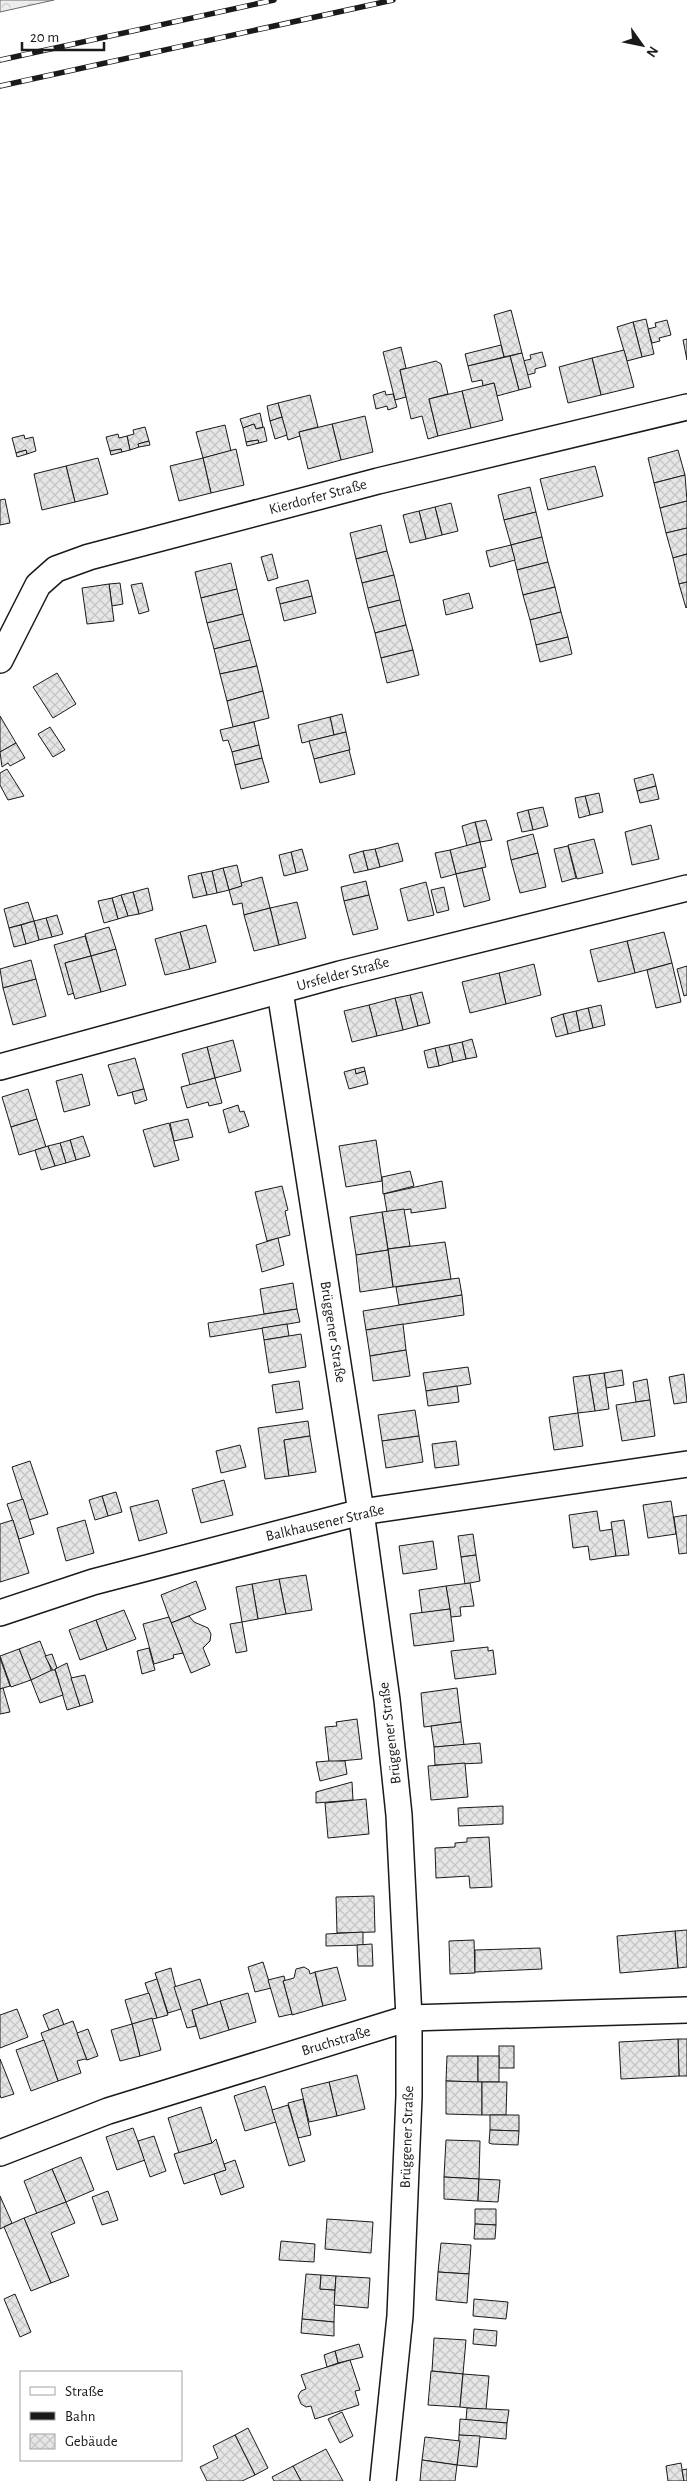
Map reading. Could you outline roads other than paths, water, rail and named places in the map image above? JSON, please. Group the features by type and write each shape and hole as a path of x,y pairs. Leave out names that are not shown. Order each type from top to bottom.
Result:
{"street":[{"name":"Kierdorfer Straße","path":"0,660 38,585 56,569 89,557 378,481 687,407"},
{"name":"Ursfelder Straße","path":"0,1067 280,991 687,888"},
{"name":"Brüggener Straße","path":"280,991 360,1512 395,1767 409,2018 409,2096 400,2316 383,2481"},
{"name":"Balkhausener Straße","path":"0,1613 93,1582 360,1512 687,1464"},
{"name":"Bruchstraße","path":"0,2153 108,2112 409,2018 687,2010"}],"railway":[{"path":"0,60 274,0"},
{"path":"0,86 393,0"}]}
